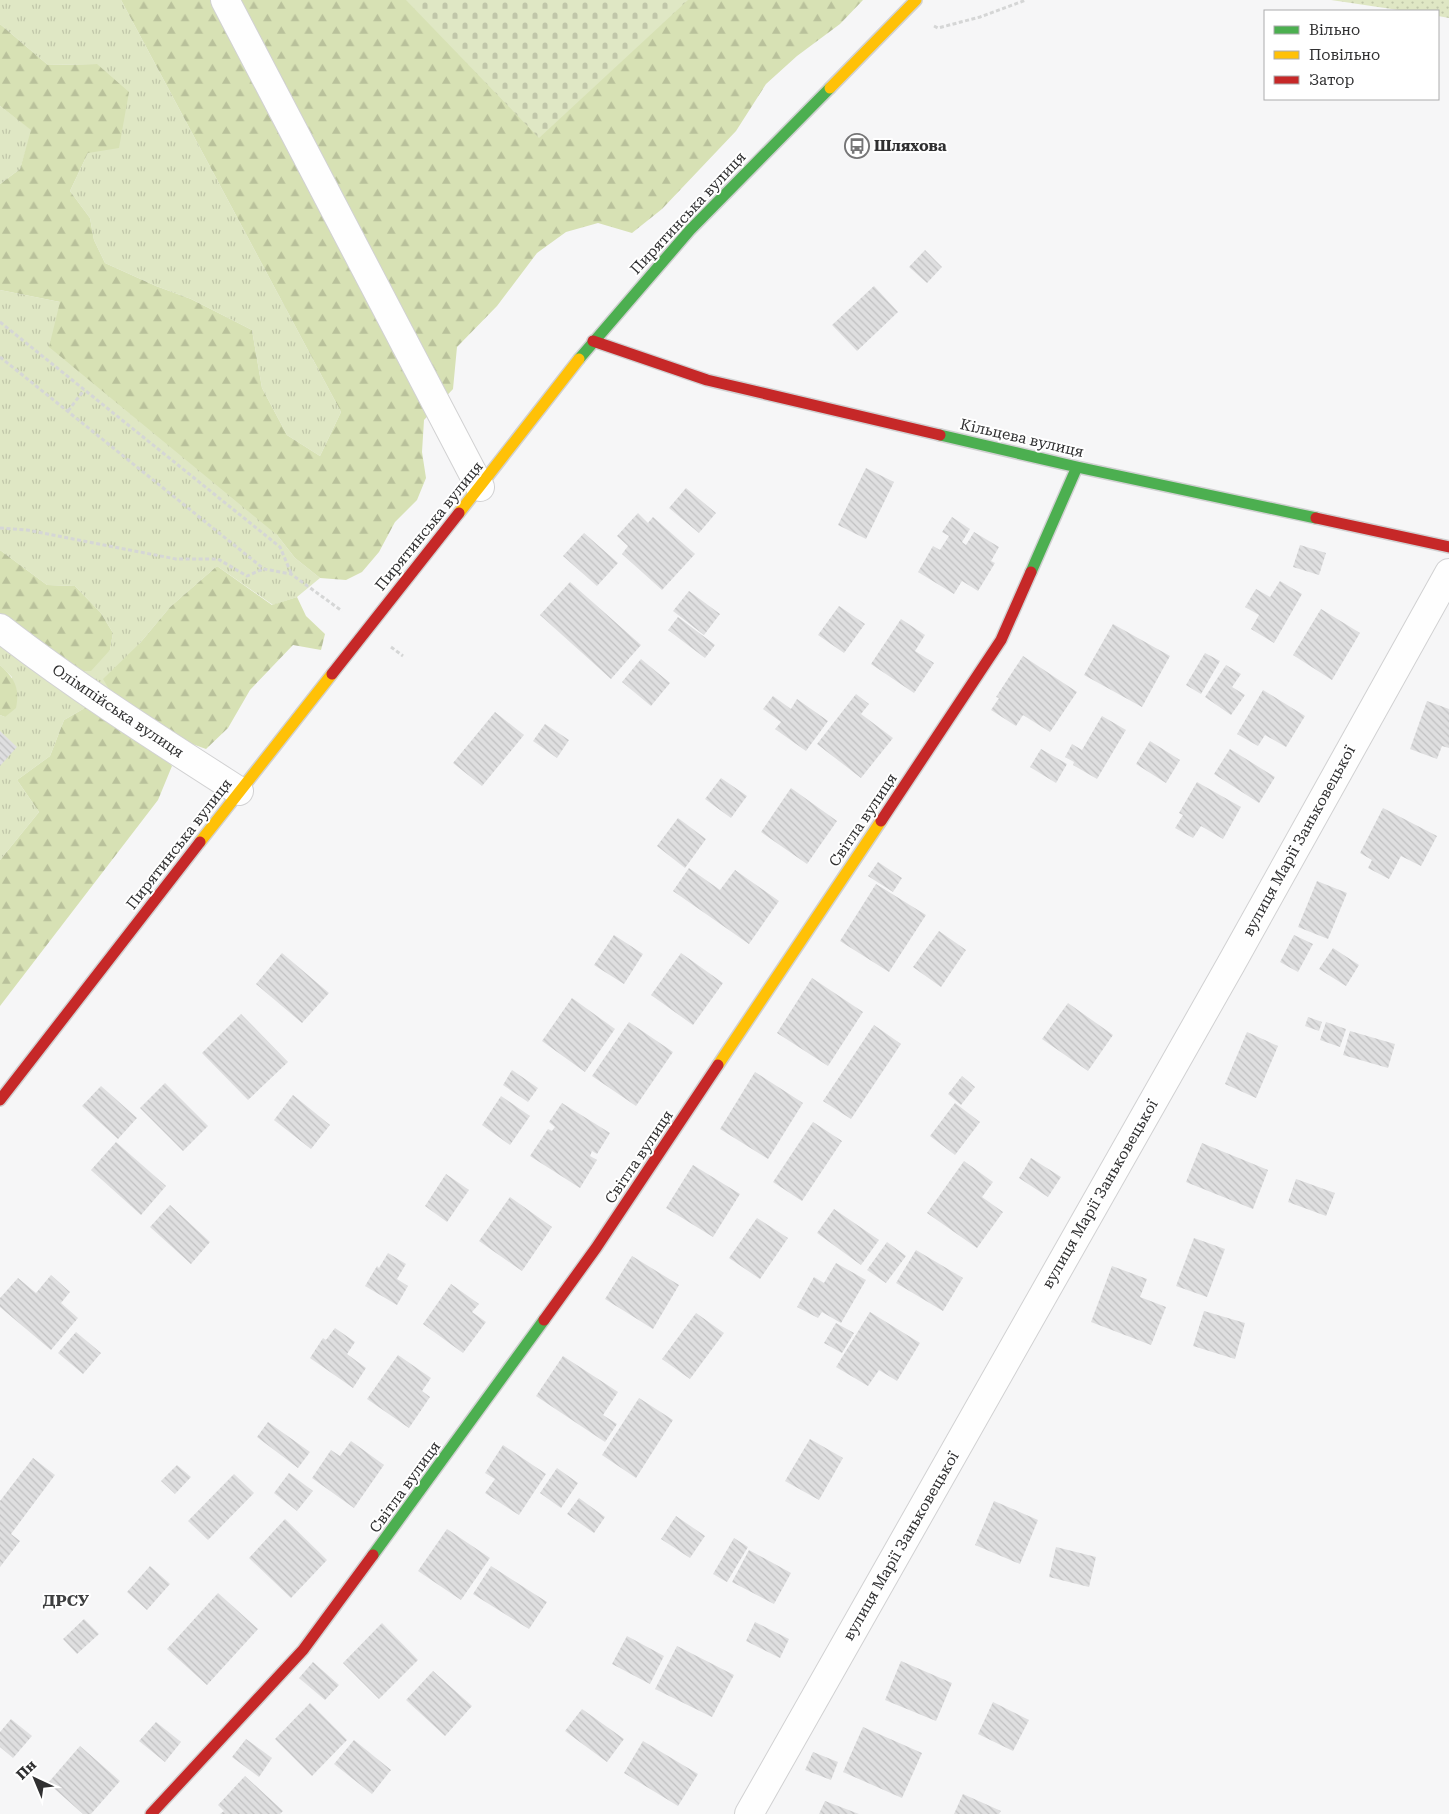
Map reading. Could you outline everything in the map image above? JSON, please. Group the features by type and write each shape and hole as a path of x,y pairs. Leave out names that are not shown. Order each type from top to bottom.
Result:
{"street":[{"path":"225,0 480,487"},
{"name":"Пирятинська вулиця","path":"0,1100 239,791 593,341 690,230 916,0"},
{"name":"Кільцева вулиця","path":"593,341 707,380 1077,466 1449,547"},
{"name":"Світла вулиця","path":"151,1814 303,1650 427,1483 596,1248 1001,640 1077,466"},
{"name":"вулиця Марії Заньковецької","path":"749,1814 1231,964 1449,573"},
{"name":"Олімпійська вулиця","path":"0,628 33,654 159,740 239,791"}],"path":[{"path":"905,10 938,28 980,18 1026,0"},
{"path":"0,322 280,547 291,574 264,569 0,357"},
{"path":"68,411 84,390"},
{"path":"0,528 27,530 176,560 218,559 247,576 264,569"}],"green space":[{"path":"0,0 121,0 341,412 320,456 287,435 262,388 252,330 191,299 156,286 105,263 94,240 90,218 70,191 88,153 96,64 48,65 0,24"},
{"path":"121,0 863,0 840,24 797,56 766,84 736,131 662,209 632,233 598,223 566,232 537,253 497,306 457,347 453,389 424,420 422,452 426,478 417,500 395,522 379,552 362,572 346,580 320,578 295,558 277,535 49,347 60,302 0,290 0,184 20,169 31,130 0,106 0,24 48,65 97,64 129,92 119,148 88,153 70,191 90,218 94,240 105,263 156,286 191,299 252,330 262,388 287,435 320,456 341,412"},
{"path":"406,0 688,0 539,138"},
{"path":"1331,0 1449,0 1449,18 1439,16 1439,10 1398,10"},
{"path":"0,106 32,130 20,169 0,184"},
{"path":"0,290 60,302 277,535 295,558 320,578 297,597 273,605 217,566 170,607 140,643 112,694 73,671 110,650 113,633 101,613 75,586 47,585 0,550"},
{"path":"0,550 47,585 75,586 101,613 113,633 110,650 91,671 73,671 0,624"},
{"path":"217,566 272,605 297,597 306,616 325,634 321,650 293,645 250,690 228,728 206,749 184,741 112,694 103,679 140,643 170,607"},
{"path":"0,643 90,705 64,720 50,756 17,780 39,812 0,860 0,715 5,717 12,677 0,665"},
{"path":"0,665 13,679 17,689 16,708 5,717 0,715"},
{"path":"90,705 151,742 172,766 158,800 0,1006 0,860 39,812 17,780 50,756 64,720"}],"building":[{"path":"925,250 942,267 927,283 909,267"},
{"path":"874,286 898,312 857,351 832,325"},
{"path":"866,468 894,482 866,539 838,525"},
{"path":"686,488 716,513 699,533 669,508"},
{"path":"638,513 648,523 653,517 695,554 662,590 622,554 628,546 617,536"},
{"path":"952,517 970,529 962,542 966,545 974,532 999,547 991,561 995,563 978,591 962,581 954,594 918,572 933,546 940,550 949,536 942,532"},
{"path":"584,533 618,563 597,586 563,556"},
{"path":"1300,545 1326,553 1319,575 1293,567"},
{"path":"1280,581 1302,594 1274,643 1251,629 1259,615 1245,607 1256,589 1270,597"},
{"path":"570,582 641,645 611,679 540,615"},
{"path":"689,591 720,614 704,635 673,611"},
{"path":"839,606 865,624 844,653 818,635"},
{"path":"1321,609 1360,633 1332,680 1293,655"},
{"path":"678,617 715,645 705,658 668,630"},
{"path":"901,619 925,635 915,651 934,663 914,693 871,664"},
{"path":"1113,624 1170,656 1142,707 1084,675"},
{"path":"1205,653 1220,661 1201,694 1186,685"},
{"path":"1023,656 1077,692 1050,732 1023,715 1016,726 991,710 999,698 996,697"},
{"path":"641,659 670,683 651,706 622,682"},
{"path":"1226,665 1241,674 1232,687 1245,695 1231,715 1205,697"},
{"path":"1263,690 1305,716 1286,747 1265,735 1258,746 1237,734"},
{"path":"856,694 869,704 861,714 893,738 861,778 817,744"},
{"path":"773,696 791,709 797,699 828,721 806,751 775,729 781,722 763,709"},
{"path":"1427,701 1449,709 1449,748 1442,746 1437,759 1410,749"},
{"path":"495,712 524,735 482,786 453,763"},
{"path":"1102,716 1126,730 1097,779 1073,765 1074,762 1065,757 1072,744 1082,750"},
{"path":"545,724 569,740 557,758 533,741"},
{"path":"0,731 17,747 0,766"},
{"path":"1150,741 1180,760 1166,783 1136,764"},
{"path":"1041,749 1067,764 1056,783 1030,767"},
{"path":"1230,749 1275,777 1259,803 1214,774"},
{"path":"721,778 747,796 731,818 705,799"},
{"path":"1197,782 1241,807 1223,839 1201,826 1193,838 1175,828 1183,815 1179,813"},
{"path":"791,788 837,821 807,864 761,832"},
{"path":"1383,808 1437,836 1421,866 1401,856 1389,879 1368,868 1372,860 1360,853"},
{"path":"678,818 706,839 685,868 657,846"},
{"path":"878,862 902,878 893,892 868,876"},
{"path":"689,868 720,890 735,870 779,901 749,944 673,891"},
{"path":"1317,881 1347,893 1328,939 1298,927"},
{"path":"876,884 926,915 889,972 840,941"},
{"path":"939,931 966,950 941,987 913,967"},
{"path":"614,935 643,954 624,984 594,965"},
{"path":"1294,935 1313,944 1298,972 1280,962"},
{"path":"1333,948 1359,965 1346,986 1319,969"},
{"path":"282,953 329,993 302,1023 256,984"},
{"path":"681,953 723,983 693,1025 651,995"},
{"path":"812,978 863,1012 828,1066 777,1033"},
{"path":"572,998 615,1029 585,1072 542,1041"},
{"path":"1068,1003 1113,1035 1088,1071 1042,1039"},
{"path":"241,1014 288,1062 248,1100 202,1053"},
{"path":"1308,1017 1322,1022 1319,1031 1305,1026"},
{"path":"629,1022 673,1052 636,1106 592,1076"},
{"path":"1326,1022 1346,1029 1340,1047 1320,1040"},
{"path":"874,1025 901,1044 851,1119 823,1101"},
{"path":"1350,1031 1395,1044 1388,1068 1343,1055"},
{"path":"1247,1032 1278,1046 1256,1098 1225,1084"},
{"path":"512,1070 538,1088 528,1102 503,1085"},
{"path":"755,1072 803,1103 768,1159 720,1129"},
{"path":"962,1076 975,1087 961,1105 948,1094"},
{"path":"165,1083 208,1126 183,1151 140,1108"},
{"path":"101,1086 137,1118 118,1139 82,1106"},
{"path":"293,1095 330,1125 311,1149 274,1120"},
{"path":"501,1096 530,1116 510,1145 482,1125"},
{"path":"562,1103 610,1133 597,1154 592,1151 590,1156 597,1160 580,1188 530,1156 548,1129 552,1131 555,1127 549,1122"},
{"path":"955,1103 980,1122 955,1155 930,1136"},
{"path":"813,1122 842,1141 802,1201 773,1182"},
{"path":"116,1142 166,1186 141,1215 91,1170"},
{"path":"1202,1143 1268,1170 1253,1209 1186,1182"},
{"path":"1031,1158 1061,1177 1048,1197 1019,1178"},
{"path":"964,1161 993,1182 982,1197 1003,1212 977,1248 927,1213"},
{"path":"693,1165 740,1194 713,1237 666,1208"},
{"path":"446,1174 469,1190 447,1222 425,1206"},
{"path":"1296,1179 1335,1193 1326,1216 1288,1202"},
{"path":"510,1197 552,1227 522,1271 479,1241"},
{"path":"170,1205 210,1242 191,1264 150,1227"},
{"path":"834,1209 879,1240 861,1265 817,1233"},
{"path":"757,1218 788,1238 760,1279 729,1258"},
{"path":"1194,1238 1225,1249 1207,1297 1176,1286"},
{"path":"887,1242 906,1256 886,1283 867,1270"},
{"path":"916,1250 963,1278 943,1311 896,1283"},
{"path":"388,1253 406,1264 397,1279 408,1286 397,1305 365,1286 377,1266 379,1268"},
{"path":"632,1256 679,1285 653,1329 605,1299"},
{"path":"836,1263 866,1280 841,1323 822,1312 818,1318 797,1307 814,1277 824,1283"},
{"path":"1112,1266 1147,1279 1140,1297 1166,1307 1151,1345 1091,1322"},
{"path":"51,1275 70,1292 61,1303 78,1318 51,1350 0,1307 0,1298 18,1278 36,1293"},
{"path":"451,1284 479,1304 472,1312 486,1322 463,1353 423,1324"},
{"path":"1204,1311 1245,1323 1235,1359 1193,1346"},
{"path":"870,1312 920,1343 897,1381 879,1370 868,1386 836,1367"},
{"path":"696,1313 724,1333 690,1379 662,1359"},
{"path":"836,1323 854,1333 842,1353 824,1343"},
{"path":"335,1328 355,1342 347,1354 366,1368 353,1388 310,1358 323,1338 326,1340"},
{"path":"76,1332 101,1353 83,1374 58,1353"},
{"path":"398,1355 431,1378 422,1391 430,1397 409,1428 367,1399"},
{"path":"563,1356 618,1392 603,1415 617,1424 605,1442 536,1396"},
{"path":"639,1398 673,1420 636,1478 602,1455"},
{"path":"268,1422 310,1452 298,1468 257,1437"},
{"path":"810,1439 843,1458 819,1500 785,1481"},
{"path":"351,1441 384,1465 354,1508 312,1478 331,1450 340,1456"},
{"path":"503,1445 546,1474 519,1515 485,1493 495,1479 485,1473"},
{"path":"33,1458 55,1475 11,1534 20,1541 0,1567 0,1501"},
{"path":"177,1465 191,1477 175,1494 161,1481"},
{"path":"557,1468 578,1483 561,1508 540,1493"},
{"path":"289,1473 313,1491 297,1511 274,1493"},
{"path":"234,1474 254,1493 208,1540 188,1521"},
{"path":"579,1498 605,1517 594,1533 567,1514"},
{"path":"994,1501 1038,1520 1020,1564 975,1545"},
{"path":"676,1516 705,1536 690,1558 661,1539"},
{"path":"285,1519 327,1560 291,1598 249,1558"},
{"path":"447,1529 490,1558 461,1600 418,1571"},
{"path":"734,1538 748,1547 727,1582 713,1574"},
{"path":"1056,1547 1096,1557 1089,1587 1049,1577"},
{"path":"749,1550 791,1573 774,1604 732,1582"},
{"path":"150,1566 170,1584 147,1610 127,1592"},
{"path":"491,1566 547,1602 529,1629 473,1594"},
{"path":"218,1593 258,1629 207,1685 167,1649"},
{"path":"84,1619 99,1634 77,1654 63,1639"},
{"path":"755,1622 789,1639 780,1658 746,1641"},
{"path":"382,1623 418,1660 379,1699 343,1663"},
{"path":"627,1636 664,1656 650,1684 612,1664"},
{"path":"677,1646 734,1675 712,1717 655,1689"},
{"path":"901,1661 952,1683 936,1721 885,1700"},
{"path":"313,1662 339,1685 325,1700 299,1678"},
{"path":"433,1671 472,1706 445,1736 406,1700"},
{"path":"993,1702 1029,1720 1013,1751 978,1734"},
{"path":"310,1703 347,1740 312,1776 275,1739"},
{"path":"582,1709 624,1739 607,1762 565,1731"},
{"path":"11,1719 32,1736 13,1758 0,1747 0,1732"},
{"path":"156,1722 181,1742 165,1762 139,1741"},
{"path":"863,1727 922,1753 902,1798 843,1772"},
{"path":"246,1739 272,1758 259,1777 232,1757"},
{"path":"354,1740 391,1770 372,1794 334,1764"},
{"path":"643,1741 698,1774 678,1806 624,1773"},
{"path":"80,1746 120,1781 91,1814 83,1814 48,1783"},
{"path":"813,1752 838,1762 831,1780 805,1770"},
{"path":"245,1776 283,1811 280,1814 220,1814 224,1811 218,1805"},
{"path":"963,1794 1001,1811 999,1814 954,1814"},
{"path":"825,1801 859,1814 819,1814"}],"traffic: fast":[{"path":"579,359 690,230 830,88"},
{"path":"940,435 1077,467 1316,518"},
{"path":"1031,572 1077,467"},
{"path":"373,1555 544,1320"}],"traffic: slow":[{"path":"830,88 916,0"},
{"path":"459,513 579,359"},
{"path":"200,842 332,674"},
{"path":"718,1065 881,821"}],"traffic: jam":[{"path":"593,341 707,380 940,435"},
{"path":"332,674 459,513"},
{"path":"1316,518 1449,547"},
{"path":"881,821 1001,640 1031,572"},
{"path":"0,1100 200,842"},
{"path":"544,1320 596,1248 718,1065"},
{"path":"151,1814 303,1650 373,1555"}],"place":[{"name":"Шляхова","path":"857,146"}],"district":[{"name":"ДРСУ","path":"66,1600"}]}
